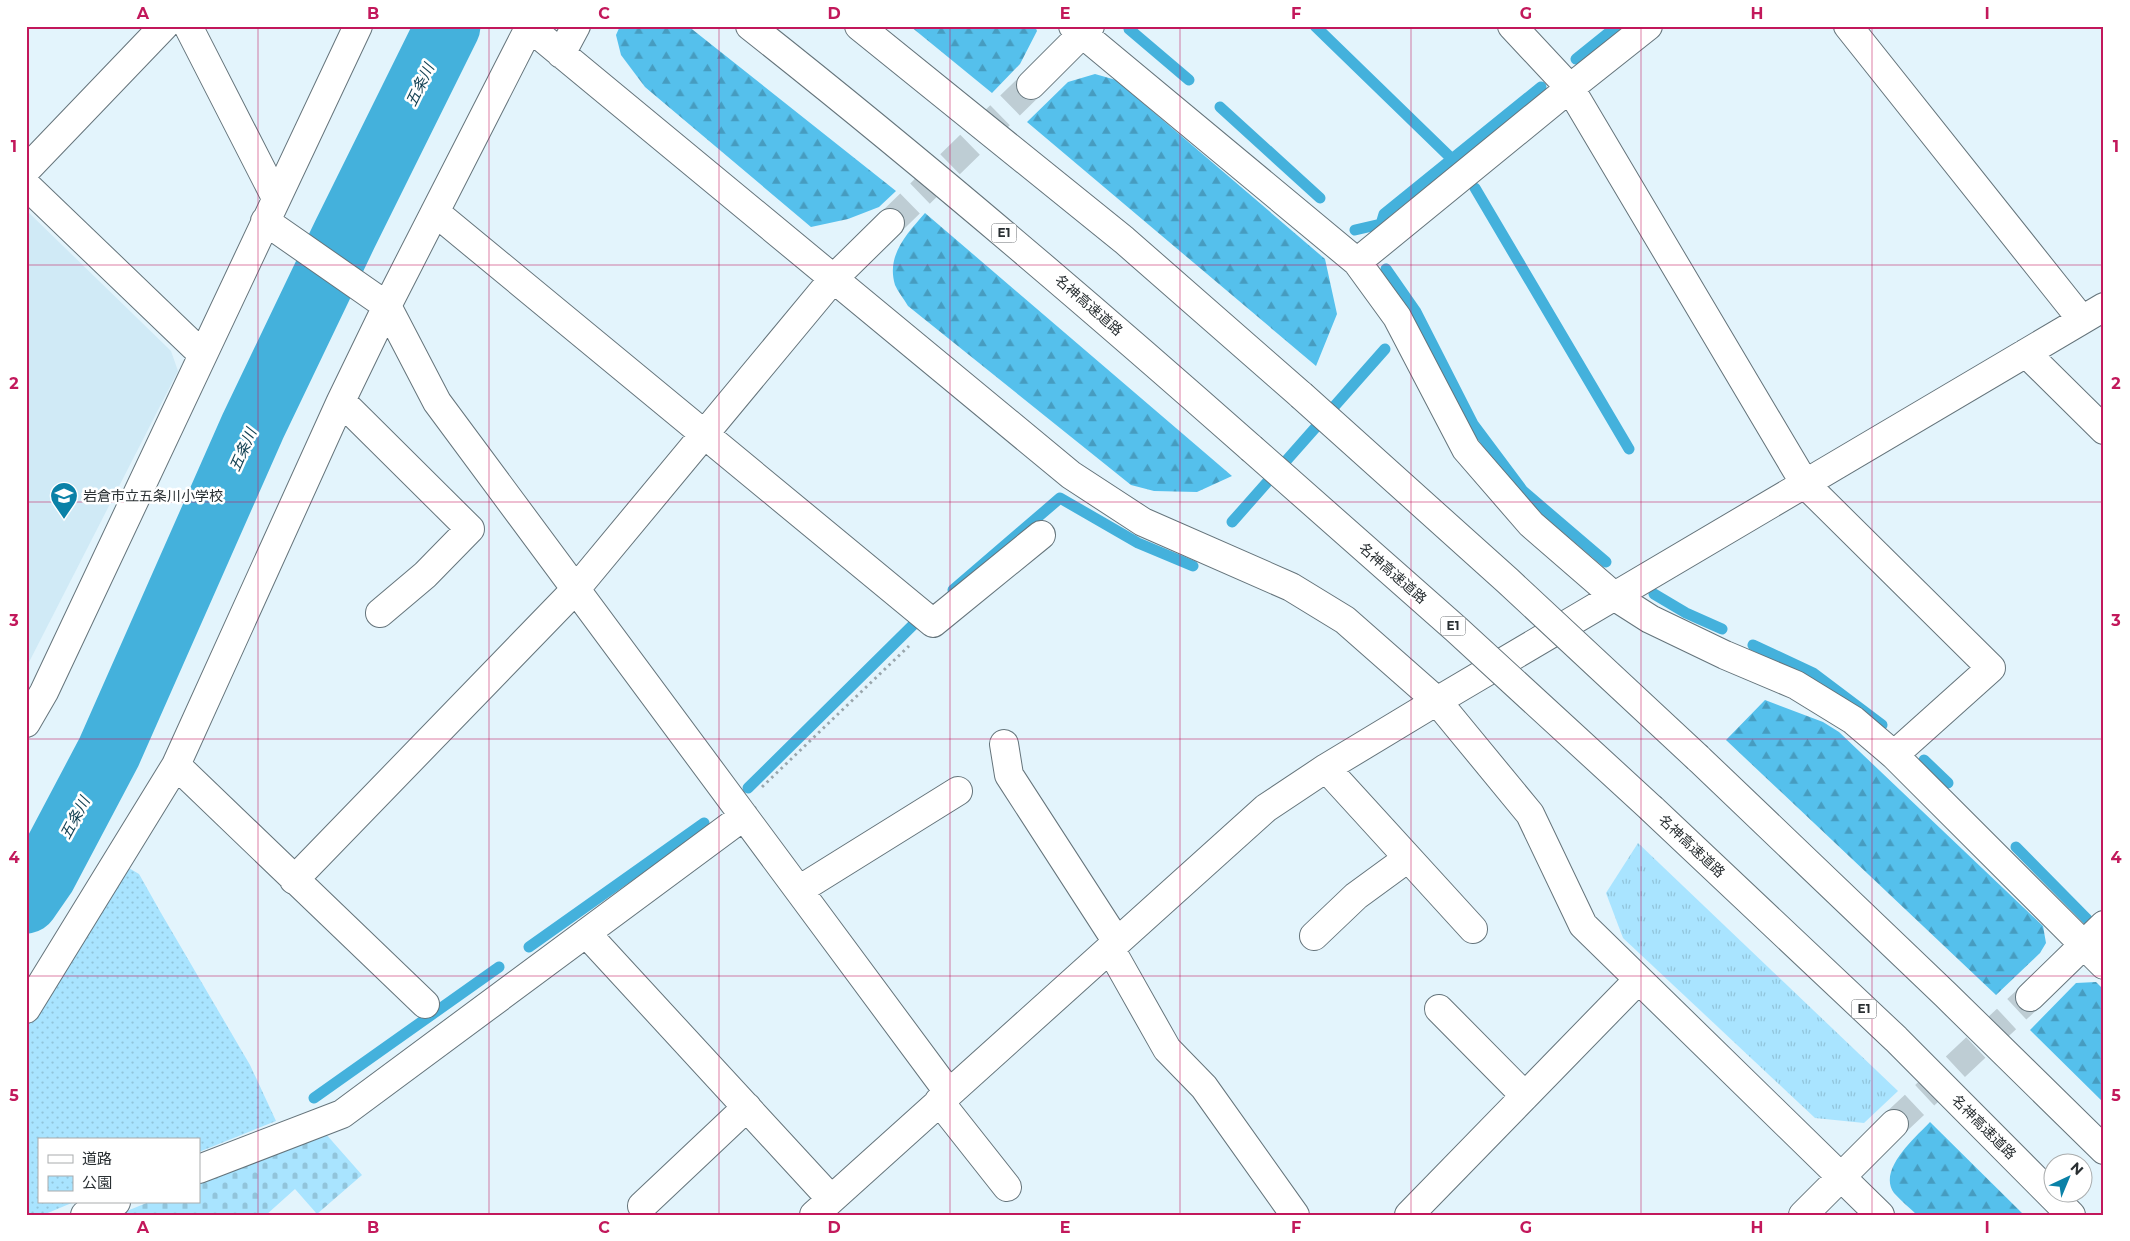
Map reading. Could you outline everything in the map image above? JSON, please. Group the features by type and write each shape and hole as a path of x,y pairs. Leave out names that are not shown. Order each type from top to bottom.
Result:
{"main road":[{"path":"26,170 164,26"},
{"path":"188,26 275,218 377,299 437,402 799,890 1007,1187"},
{"path":"26,723 44,692 202,354 275,218 358,26"},
{"path":"561,54 576,26"},
{"name":"名神高速道路","path":"750,26 858,112 1077,295 1456,629 1652,809 1896,1040 2071,1215"},
{"path":"859,26 1124,240 1301,395 1508,581 1698,758 1946,995 2104,1150"},
{"path":"1512,26 1570,88 1805,484 1991,668 1894,755"},
{"path":"1357,262 1648,26"},
{"path":"586,932 747,1107 829,1207 944,1097 1266,808 1326,768 2093,314 1848,26"},
{"path":"26,1009 176,765 341,401 377,299 434,212 529,27 1071,475 1143,522 1299,592 1345,620 1437,702 1530,814 1583,925 1880,1215"},
{"path":"1031,85 1082,29 1357,262 1397,317 1466,450 1531,524 1614,596 1650,619 1725,655 1796,685 1853,720 1894,755 2104,965"},
{"path":"26,186 202,354"},
{"path":"434,212 933,623 1040,535"},
{"path":"294,880 575,590 833,279 890,222"},
{"path":"2026,353 2104,430"},
{"path":"341,401 470,529 425,575 380,613"},
{"path":"1004,744 1009,775 1113,945 1167,1049 1204,1087 1288,1212"},
{"path":"176,765 425,1004"},
{"path":"1326,768 1473,929"},
{"path":"799,890 958,790"},
{"path":"200,1169 342,1114 586,932 741,813"},
{"path":"1314,936 1356,896 1408,858"},
{"path":"2030,997 2104,925"},
{"path":"1409,1215 1638,980"},
{"path":"1439,1009 1525,1096"},
{"path":"642,1206 747,1107"},
{"path":"1803,1215 1894,1124"},
{"path":"85,1215 111,1204"}],"path":[{"path":"741,813 933,623"}],"shaded area":[{"name":"岩倉市立五条川小学校","path":"26,210 171,351 178,371 26,668"}],"green space":[{"path":"620,26 688,26 896,191 879,207 848,219 811,227 645,87 621,55 616,35"},
{"path":"910,26 1035,26 1037,31 1020,64 992,93"},
{"path":"1095,74 1116,80 1325,259 1337,314 1316,366 1027,122 1068,82"},
{"path":"925,213 1232,476 1197,492 1154,491 1131,485 908,306 895,285 893,264 905,237"},
{"path":"1765,700 1823,722 1839,732 2043,926 2046,943 2040,953 1996,995 1726,740"},
{"path":"1638,843 1898,1091 1864,1123 1815,1118 1623,938 1606,893"},
{"path":"127,867 139,874 250,1065 276,1121 200,1152 200,1138 38,1138 38,1204 69,1204 43,1215 26,1215 26,1019"},
{"path":"2096,982 2104,990 2104,1103 2030,1030 2076,983"},
{"path":"1930,1122 2024,1215 1917,1215 1900,1199 1894,1193 1890,1184 1890,1174 1900,1155"},
{"path":"325,1133 362,1175 317,1214 295,1189 266,1215 117,1215 144,1204 200,1204 200,1183"}],"waterway":[{"name":"五条川","path":"26,901 44,875 109,752 253,426 448,26"},
{"path":"1315,26 1452,159"},
{"path":"1576,59 1617,26"},
{"path":"1129,29 1189,80"},
{"path":"1355,230 1381,224 1384,214 1541,87"},
{"path":"1220,107 1320,198"},
{"path":"1475,188 1629,449"},
{"path":"1386,269 1416,312 1473,424 1523,491 1606,562"},
{"path":"1232,522 1385,349"},
{"path":"953,590 1060,498 1138,543 1193,566"},
{"path":"1654,594 1686,613 1722,629"},
{"path":"748,788 913,625"},
{"path":"1753,645 1813,673 1882,725"},
{"path":"1924,760 1948,783"},
{"path":"529,947 704,823"},
{"path":"2016,847 2087,919"},
{"path":"314,1098 499,967"}],"tunnel":[{"path":"890,223 1031,85"},
{"path":"1894,1124 2030,997"}],"place":[{"name":"岩倉市立五条川小学校","path":"64,520"}]}
